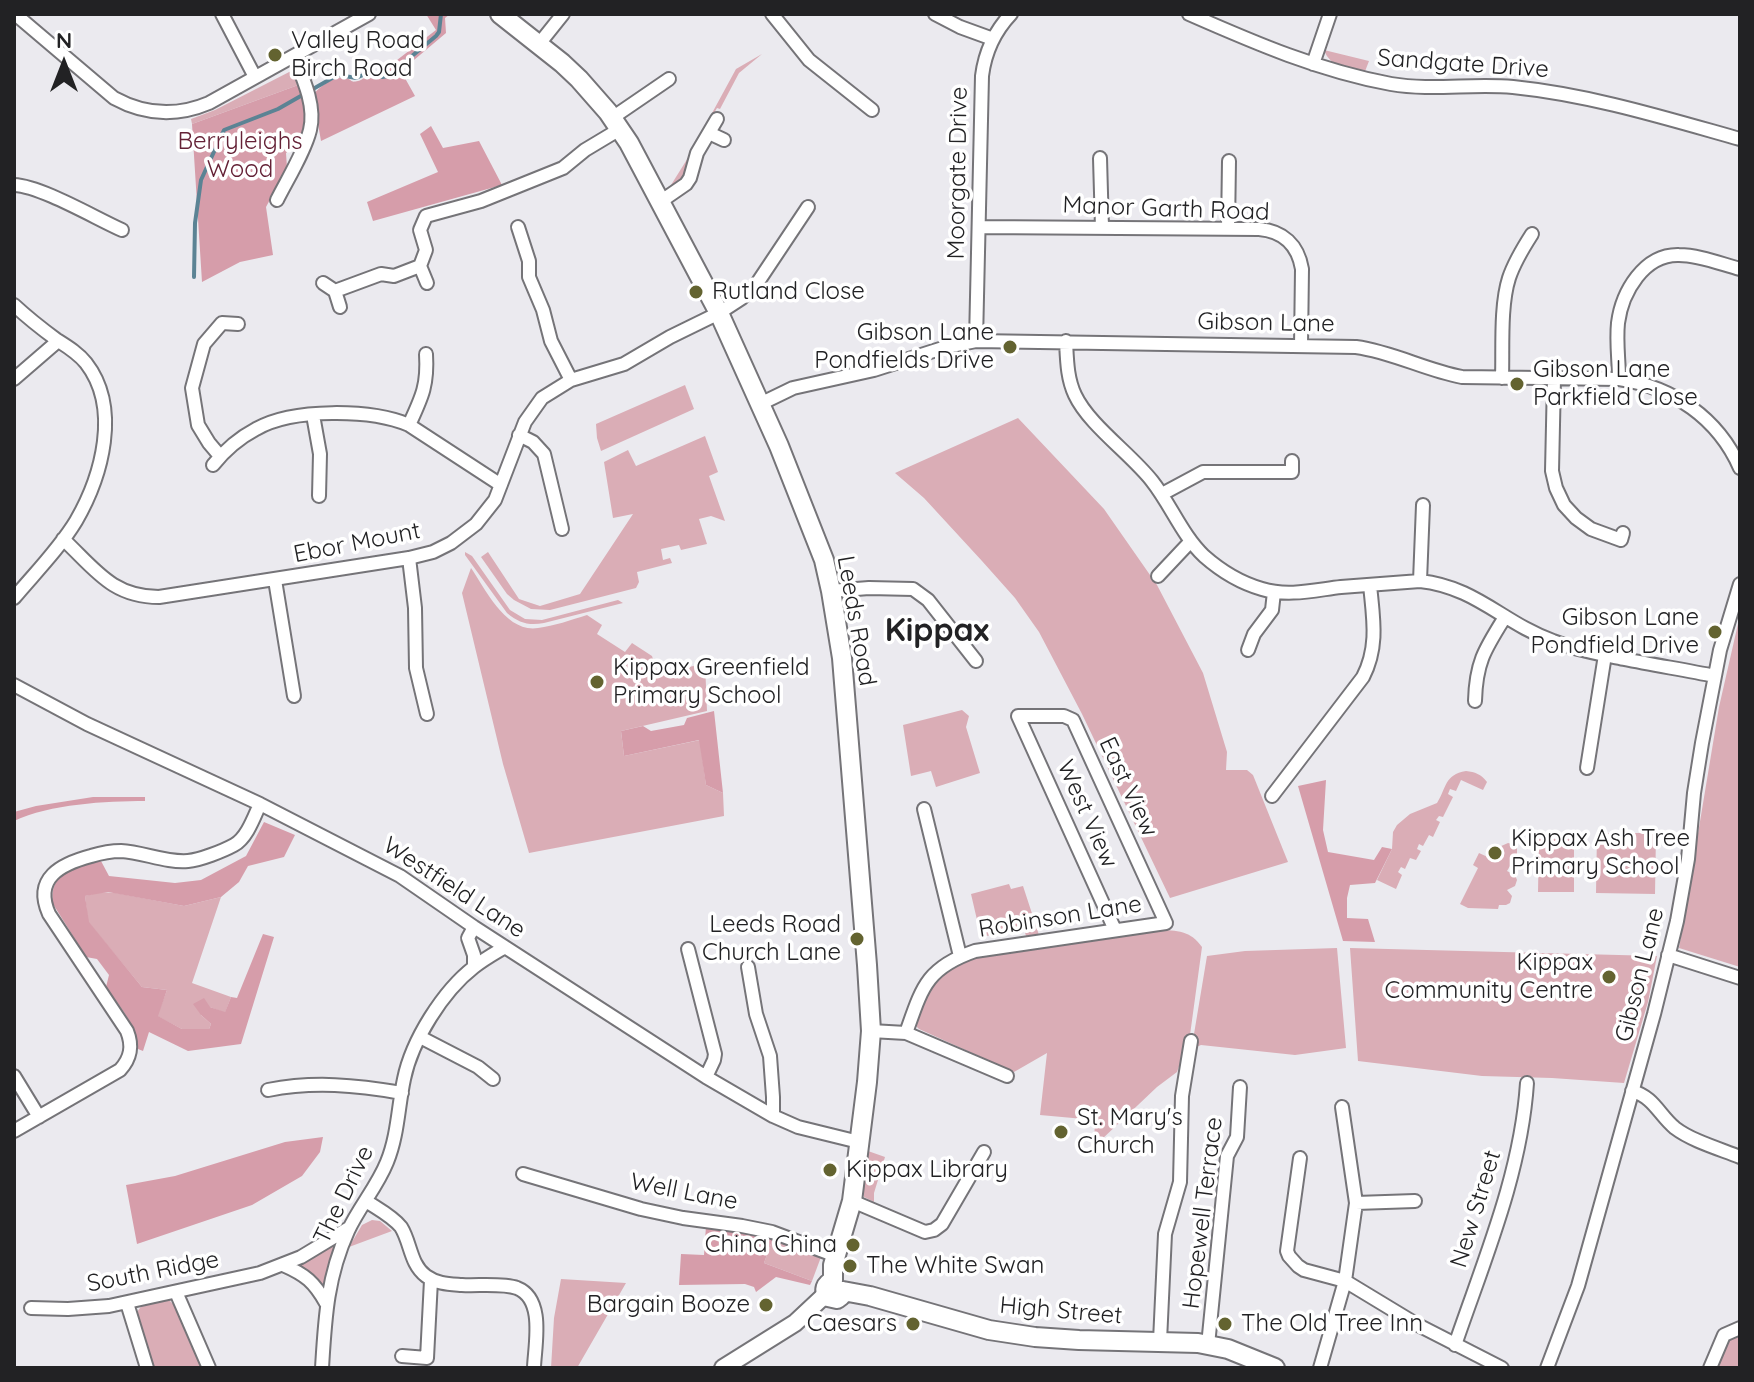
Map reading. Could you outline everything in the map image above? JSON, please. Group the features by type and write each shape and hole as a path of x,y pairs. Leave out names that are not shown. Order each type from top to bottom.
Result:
{"main road":[{"name":"Leeds Road","path":"500,14 579,79 616,124 719,313 824,560 842,658 871,1031 852,1201 832,1269 834,1289"},
{"name":"High Street","path":"834,1289 1017,1335 1208,1345 1275,1368"}],"street":[{"path":"15,14 106,92 141,110 161,113 190,110 209,103 361,16"},
{"path":"222,14 255,77"},
{"path":"539,44 563,14"},
{"path":"790,14 776,18 809,60 872,110"},
{"path":"935,14 993,39"},
{"name":"Moorgate Drive","path":"976,341 982,76 993,39 1011,14"},
{"name":"Sandgate Drive","path":"1189,14 1271,49 1348,75 1393,85 1509,87 1584,98 1740,139"},
{"path":"1313,64 1330,14"},
{"path":"277,200 311,127 306,86 294,56"},
{"path":"427,283 420,266 426,250 420,230 426,216 481,201 563,168 669,79"},
{"path":"660,202 686,184 697,153 717,119"},
{"path":"709,133 724,140"},
{"path":"1100,158 1102,228"},
{"path":"1228,229 1229,161"},
{"path":"14,185 38,190 122,230"},
{"path":"719,313 756,285 808,207"},
{"path":"518,227 529,261 529,277 543,310 551,341 571,380"},
{"name":"Manor Garth Road","path":"979,227 1259,229 1277,233 1297,251 1302,269 1301,346"},
{"path":"1502,378 1507,283 1532,234"},
{"path":"1619,379 1619,318 1627,292 1643,270 1657,260 1674,255 1692,256 1740,269"},
{"path":"335,291 381,274 394,276 420,266"},
{"path":"323,283 335,291 340,307"},
{"path":"14,305 73,350 91,370 102,395 105,421 103,448 95,479 76,521 14,598"},
{"name":"Ebor Mount","path":"63,539 112,585 139,596 159,597 423,555 442,548 468,531 489,508 519,435 542,398 571,380 624,364 719,313"},
{"path":"238,324 222,323 204,344 192,388 198,425 216,461 256,428 280,420 313,415 358,413 409,425 501,485"},
{"path":"14,379 58,341"},
{"name":"Gibson Lane","path":"760,404 793,388 874,370 946,347 976,341 1371,349 1450,375 1473,378 1619,379 1657,388 1690,406 1718,432 1739,465"},
{"path":"1066,341 1069,378 1079,404 1150,479 1190,542 1228,574 1250,585 1286,593 1420,581 1450,587 1553,642 1715,676"},
{"path":"409,425 427,381 426,354"},
{"path":"1554,379 1552,471 1560,497 1570,512 1591,529 1621,540 1623,533"},
{"path":"313,415 320,454 319,496"},
{"path":"519,435 533,442 544,454 562,529"},
{"path":"1162,494 1203,472 1292,472 1292,461"},
{"path":"1420,581 1423,505"},
{"path":"1158,576 1190,542"},
{"path":"409,558 414,596 416,668 427,714"},
{"path":"275,580 294,696"},
{"name":"Gibson Lane","path":"1547,1368 1578,1286 1668,955 1685,881 1700,754 1715,676 1722,641 1740,584"},
{"path":"1272,796 1368,668 1375,638 1370,585"},
{"path":"831,591 913,589 928,600 976,661"},
{"path":"1248,650 1254,634 1272,610 1274,592"},
{"path":"1475,701 1479,665 1505,617"},
{"path":"1587,768 1605,655"},
{"name":"Westfield Lane","path":"15,688 260,804 400,876 706,1077 773,1116 798,1127 859,1142"},
{"name":"East View","path":"1018,716 1064,716 1073,720 1166,923"},
{"name":"West View","path":"1018,716 1115,930"},
{"path":"14,1131 120,1070 130,1056 127,1031 49,914 44,897 49,880 61,867 113,851 178,861 193,860 236,844 260,804"},
{"name":"Robinson Lane","path":"924,809 960,956"},
{"name":"Robinson Lane","path":"906,1033 920,991 927,980 960,956 975,951 1166,923"},
{"path":"474,927 468,938 474,955 474,967"},
{"name":"The Drive","path":"322,1368 326,1303 338,1254 386,1166 394,1143 409,1064 420,1037 440,1004 462,977 505,947"},
{"path":"688,949 715,1054 706,1077"},
{"path":"1668,955 1740,978"},
{"path":"748,967 756,1014 770,1056 773,1116"},
{"path":"871,1031 906,1033 1007,1076"},
{"path":"420,1037 478,1067 493,1079"},
{"path":"1160,1341 1165,1234 1180,1182 1182,1096 1191,1041"},
{"path":"14,1076 39,1117"},
{"name":"New Street","path":"1455,1345 1511,1180 1526,1107 1527,1083"},
{"path":"268,1090 329,1084 402,1093"},
{"name":"Hopewell Terrace","path":"1208,1345 1227,1156 1237,1137 1240,1087"},
{"path":"1632,1091 1647,1097 1682,1133 1740,1157"},
{"path":"1320,1368 1345,1281 1356,1203 1342,1107"},
{"path":"852,1201 921,1230 934,1230 942,1224 984,1152"},
{"path":"1300,1158 1289,1256 1304,1270 1345,1281 1416,1324 1502,1368"},
{"name":"Well Lane","path":"523,1174 641,1209 772,1232 836,1256"},
{"path":"366,1201 400,1226 416,1265 431,1280 447,1284 510,1287 531,1298 537,1314 534,1367"},
{"path":"1356,1203 1415,1201"},
{"name":"South Ridge","path":"31,1308 89,1308 127,1303 260,1273 301,1257 350,1227"},
{"path":"283,1265 308,1278 326,1303"},
{"path":"402,1356 427,1358 431,1280"},
{"path":"723,1368 787,1328 834,1289"},
{"path":"176,1292 209,1368"},
{"path":"127,1303 147,1368"},
{"path":"1710,1368 1724,1335 1740,1328"}],"shaded area":[{"path":"1324,50 1369,61 1364,74 1335,64"},
{"path":"762,54 739,73 692,152 685,177 673,188 671,185 736,69"},
{"path":"295,69 301,84 192,124 191,119"},
{"path":"685,385 694,409 601,451 596,424"},
{"path":"1018,418 1104,509 1157,585 1203,673 1227,752 1226,770 1247,770 1253,775 1288,862 1170,898 1039,632 1015,598 982,561 924,498 895,473"},
{"path":"705,436 718,472 709,476 725,521 711,516 699,519 707,544 681,550 679,545 661,549 663,560 670,558 672,563 637,572 639,582 636,588 550,610 531,609 507,594 481,557 488,552 519,599 540,606 580,594 633,514 613,518 604,462 628,450 636,466"},
{"path":"465,552 472,556 510,610 525,619 542,620 618,600 623,603 544,623 524,623 507,613"},
{"path":"471,568 498,608 516,624 538,628 587,615 602,625 597,634 625,652 632,643 652,656 658,675 705,663 707,711 621,731 624,756 700,740 706,785 723,793 724,816 529,853 503,764 462,593"},
{"path":"1740,615 1740,967 1679,948 1719,707"},
{"path":"962,710 969,716 966,727 980,773 936,787 931,771 911,776 903,725"},
{"path":"1466,771 1485,779 1487,782 1483,790 1461,780 1456,791 1450,789 1448,794 1453,797 1443,817 1439,816 1436,820 1440,822 1433,837 1429,835 1423,846 1419,844 1417,849 1421,851 1416,860 1410,858 1405,869 1401,867 1398,872 1402,875 1396,889 1377,880 1392,849 1393,832 1397,825 1410,814 1437,803 1447,782 1454,775"},
{"path":"1597,833 1656,833 1655,894 1596,893"},
{"path":"1539,839 1574,839 1574,892 1538,892"},
{"path":"1508,843 1517,845 1517,861 1513,861 1507,871 1517,880 1515,886 1507,890 1512,896 1510,903 1499,905 1498,909 1468,908 1460,904 1478,868 1473,865 1479,853 1492,859 1499,847"},
{"path":"1009,884 1011,889 1023,886 1039,935 1026,936 1024,929 981,937 971,894"},
{"path":"100,892 184,906 221,897 192,983 231,997 225,1013 210,1007 201,1015 211,1024 209,1029 182,1029 157,1016 167,990 142,987 88,922 85,896"},
{"path":"1158,930 1183,932 1202,947 1190,1035 1177,1072 1094,1144 1095,1120 1040,1115 1047,1053 1014,1072 919,1029 913,1023 925,992 935,980 966,959"},
{"path":"1337,948 1346,1048 1295,1055 1201,1045 1194,1048 1207,956 1245,951"},
{"path":"1350,948 1657,956 1648,1002 1624,1083 1482,1076 1358,1061"},
{"path":"868,1151 885,1157 874,1202 864,1197 863,1191"},
{"path":"372,1220 380,1221 392,1231 349,1247 362,1225"},
{"path":"773,1238 821,1257 812,1281 764,1263"},
{"path":"332,1244 335,1247 325,1285 322,1286 297,1266"},
{"path":"561,1279 626,1283 577,1368 551,1368 554,1318"},
{"path":"164,1300 174,1305 203,1368 152,1368 137,1312 143,1304"},
{"path":"1740,1336 1740,1368 1716,1368 1727,1342"}],"green space":[{"path":"426,14 450,14 445,18 446,33 401,71 415,96 321,141 313,95 337,78 354,82 370,74 375,77 436,30"},
{"name":"Berryleighs Wood","path":"301,84 307,114 302,140 286,153 287,168 266,207 273,255 240,262 202,282 192,124"},
{"path":"431,126 443,148 479,141 502,185 373,221 367,202 438,172 420,134"},
{"path":"714,711 723,793 706,785 699,740 624,756 621,731 643,726 651,731 684,725 687,718"},
{"path":"1326,780 1323,830 1328,852 1374,860 1382,847 1392,849 1375,883 1350,885 1347,898 1347,918 1368,919 1375,942 1343,941 1298,786"},
{"path":"93,797 145,797 145,801 61,807 14,821 14,812"},
{"path":"264,822 295,835 284,857 248,866 239,882 221,897 184,906 108,892 85,896 89,922 142,987 167,990 158,1016 182,1029 209,1029 211,1024 193,1004 204,998 210,1007 225,1012 231,997 237,998 263,934 274,937 241,1044 188,1051 149,1032 143,1051 138,1049 131,1024 106,987 109,975 97,959 86,957 53,904 55,884 66,873 101,861 109,876 175,883 201,880 246,856"},
{"path":"323,1137 320,1152 302,1176 252,1205 137,1244 126,1185 175,1176 285,1142"},
{"path":"706,1226 773,1238 764,1263 812,1281 810,1285 776,1277 756,1292 754,1287 745,1284 679,1285 681,1254 704,1255"}],"waterway":[{"path":"194,277 195,223 201,180 224,130 278,109 339,75 356,78 370,72 388,76 436,36 441,14"}],"place":[{"name":"Valley Road Birch Road","path":"275,55"},
{"name":"Rutland Close","path":"696,292"},
{"name":"Gibson Lane Pondfields Drive","path":"1010,347"},
{"name":"Gibson Lane Parkfield Close","path":"1517,384"},
{"name":"Gibson Lane Pondfield Drive","path":"1715,632"},
{"name":"Kippax Greenfield Primary School","path":"597,682"},
{"name":"Kippax Ash Tree Primary School","path":"1495,853"},
{"name":"Leeds Road Church Lane","path":"857,939"},
{"name":"Kippax Community Centre","path":"1609,977"},
{"name":"St. Mary's Church","path":"1061,1132"},
{"name":"Kippax Library","path":"830,1170"},
{"name":"China China","path":"853,1245"},
{"name":"The White Swan","path":"850,1266"},
{"name":"Bargain Booze","path":"766,1305"},
{"name":"Caesars","path":"913,1324"},
{"name":"The Old Tree Inn","path":"1225,1324"}],"district":[{"name":"Kippax","path":"937,631"}]}
